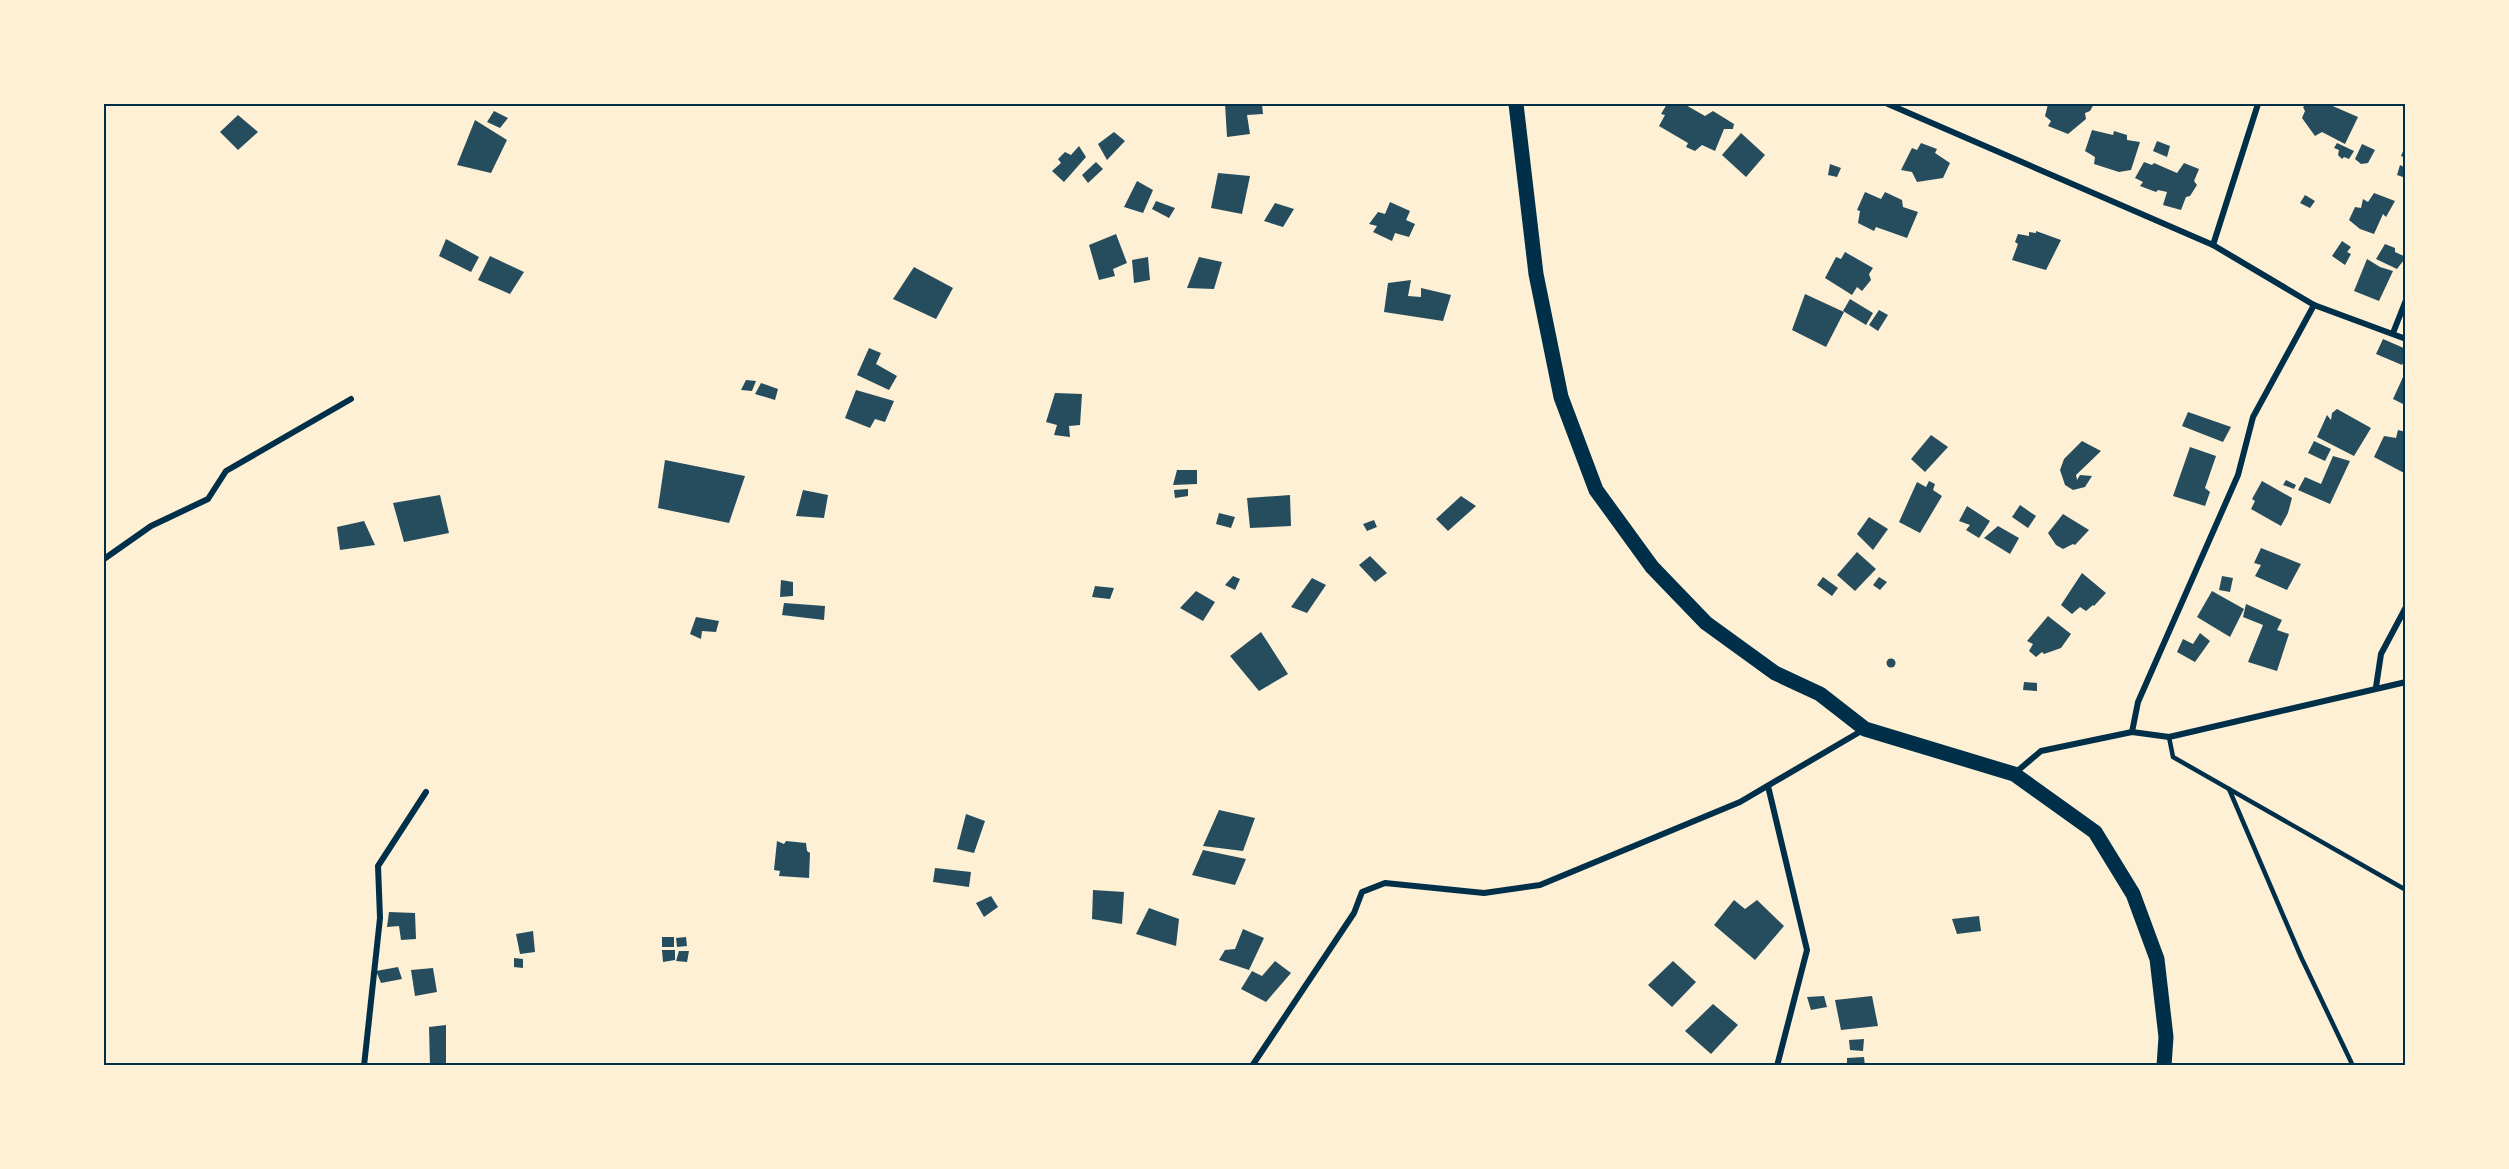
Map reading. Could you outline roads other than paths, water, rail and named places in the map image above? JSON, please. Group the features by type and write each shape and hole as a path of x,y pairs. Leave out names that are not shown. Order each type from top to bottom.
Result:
{"highway":[{"path":"1516,104 1536,274 1556,374 1561,397 1596,490 1653,567 1706,623 1775,673 1820,694 1864,729 2014,774 2095,832 2133,894 2157,959 2166,1037 2164,1065"}],"street":[{"path":"1888,104 2213,245 2314,305 2406,339"},
{"path":"2213,245 2258,104"},
{"path":"2393,333 2406,300"},
{"path":"2132,732 2138,702 2238,475 2253,417 2314,305"},
{"path":"104,559 151,526 208,499 226,471 351,399"},
{"path":"2376,687 2381,654 2406,607"},
{"path":"2014,774 2042,751 2132,732 2169,737 2376,687 2406,682"},
{"path":"1252,1065 1354,913 1362,892 1385,883 1484,893 1540,885 1740,802 1864,729"},
{"path":"1768,786 1807,950 1777,1065"},
{"path":"364,1065 380,918 378,866 426,792"}],"lane":[{"path":"2169,737 2173,757 2406,890"},
{"path":"2229,789 2301,957 2353,1065"}]}
